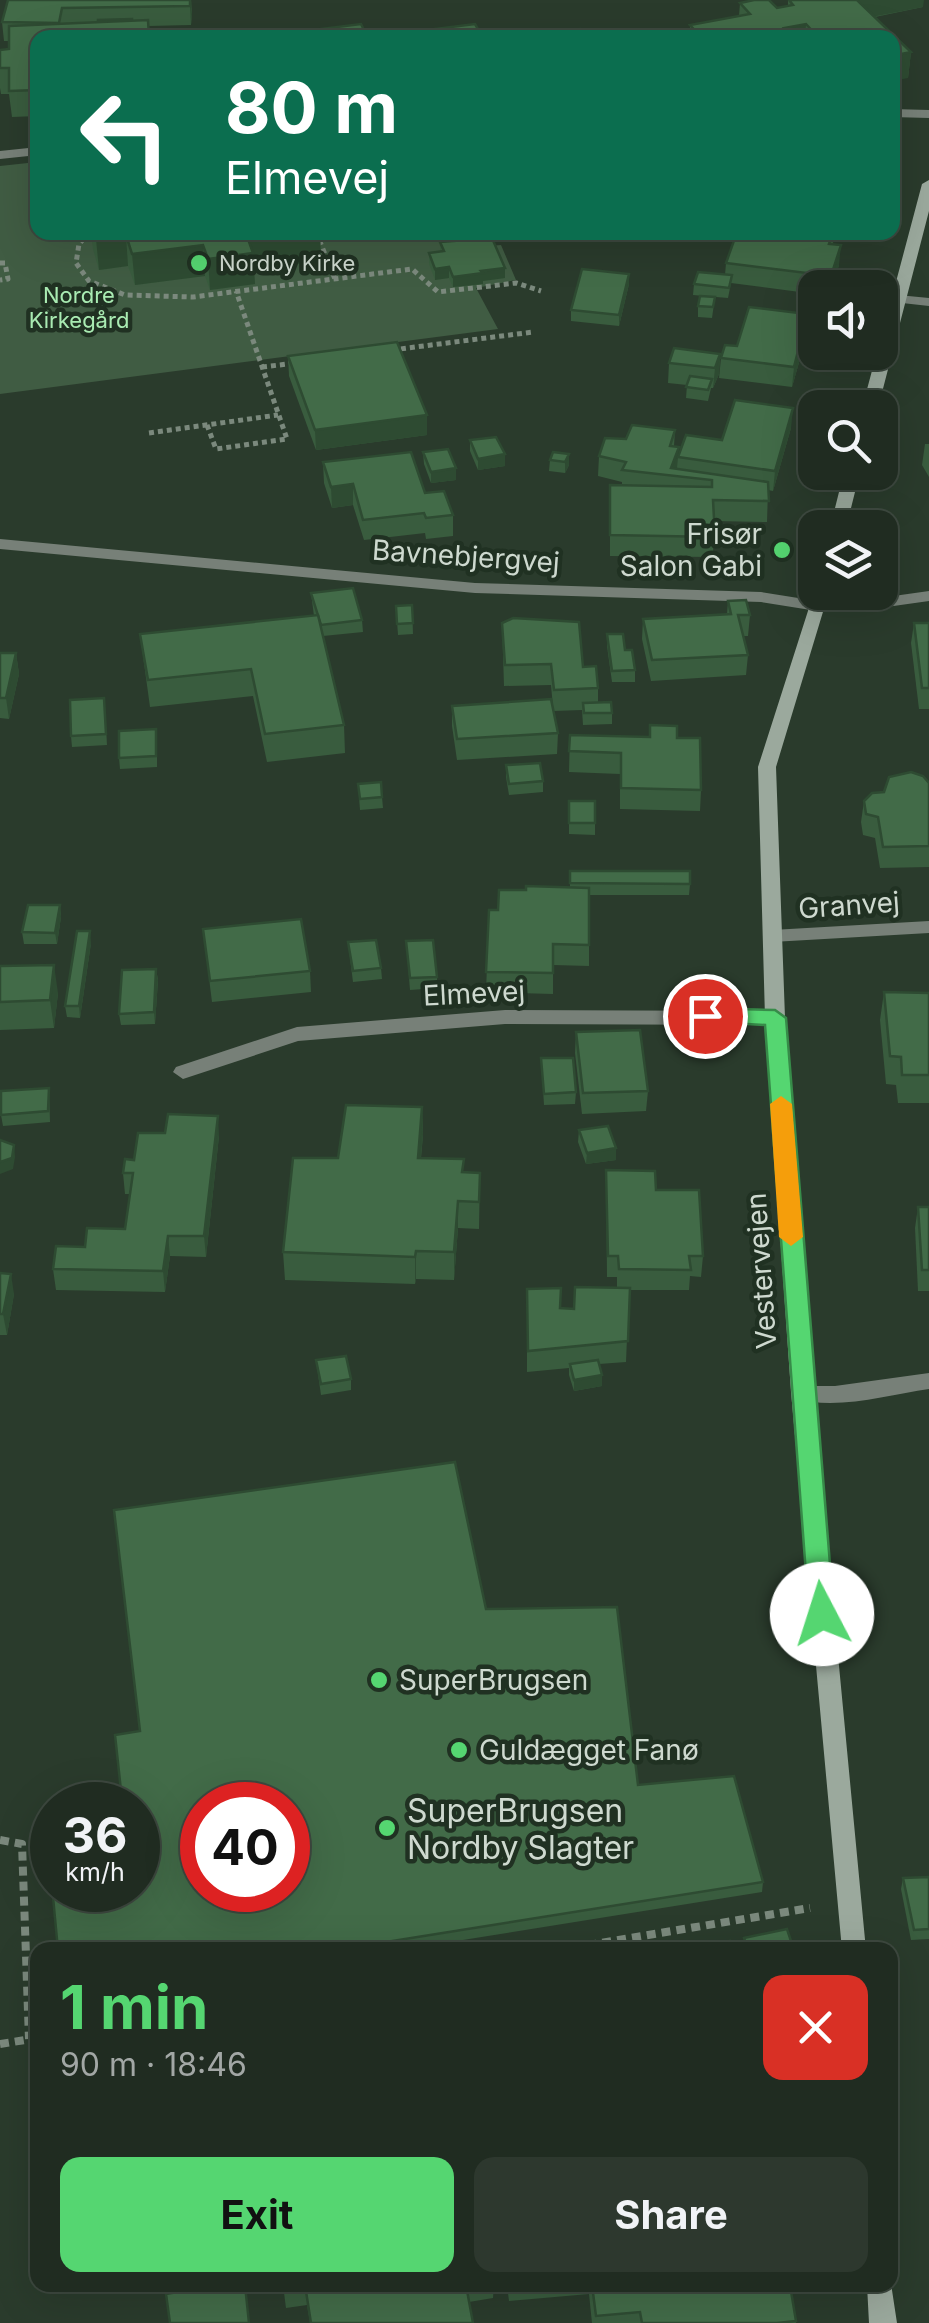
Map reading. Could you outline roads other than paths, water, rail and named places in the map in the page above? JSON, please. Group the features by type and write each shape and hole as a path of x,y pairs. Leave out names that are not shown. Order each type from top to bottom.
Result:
{"street":[{"path":"900,113 929,114"},
{"path":"0,156 30,152"},
{"path":"929,184 898,299 929,302"},
{"name":"Bavnebjergvej","path":"0,544 475,588 798,598"},
{"name":"Bavnebjergvej","path":"898,600 929,596"},
{"name":"Vestervejen","path":"816,610 768,767 772,936 802,1392 853,1942"},
{"name":"Granvej","path":"772,936 929,927"},
{"name":"Elmevej","path":"183,1072 313,1032 506,1017 775,1018"},
{"path":"802,1392 835,1394 929,1380"},
{"path":"881,2292 883,2323"}],"place":[{"name":"Nordby Kirke","path":"199,263"},
{"name":"Frisør Salon Gabi","path":"782,550"},
{"name":"SuperBrugsen","path":"379,1680"},
{"name":"Guldægget Fanø","path":"459,1750"},
{"name":"SuperBrugsen Nordby Slagter","path":"387,1828"}],"park label":[{"name":"Nordre Kirkegård","path":"79,308"}]}
